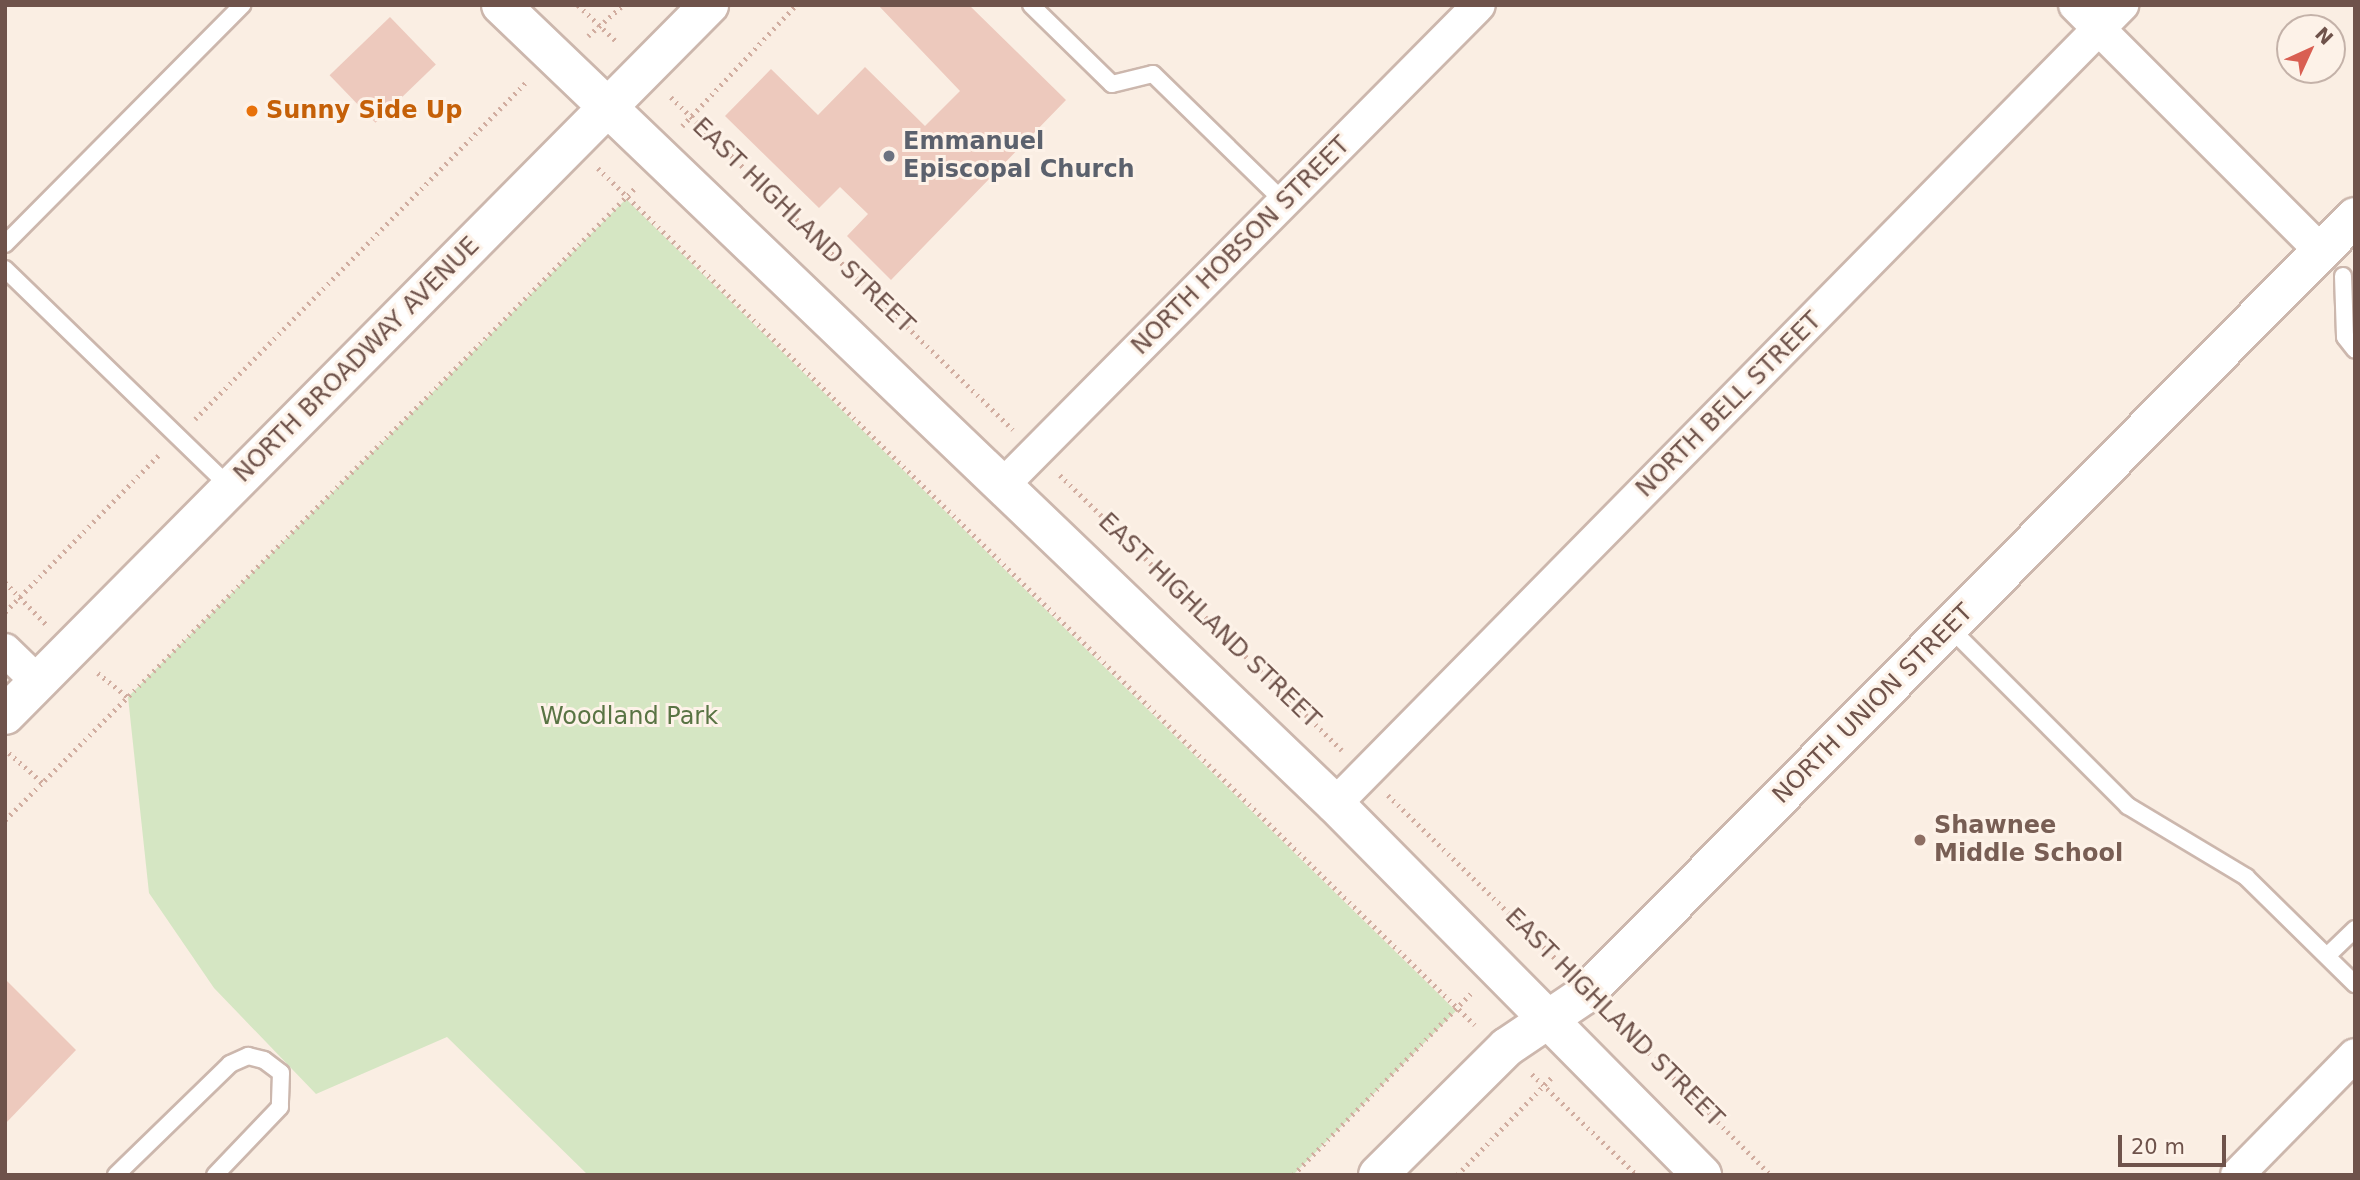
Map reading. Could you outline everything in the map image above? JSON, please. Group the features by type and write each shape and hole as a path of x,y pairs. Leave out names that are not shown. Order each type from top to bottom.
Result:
{"street":[{"name":"EAST HIGHLAND STREET","path":"501,5 1335,804 1702,1175"},
{"name":"NORTH BROADWAY AVENUE","path":"5,715 709,5"},
{"name":"NORTH HOBSON STREET","path":"1002,486 1479,5"},
{"path":"2074,5 2340,269"},
{"name":"NORTH BELL STREET","path":"1335,804 2122,5"},
{"name":"NORTH UNION STREET","path":"1378,1175 1507,1047 1584,995 1949,628 2340,269 2355,217"},
{"path":"5,650 38,682"},
{"path":"2237,1175 2355,1055"}],"lane":[{"path":"5,244 242,5"},
{"path":"1031,5 1112,84 1153,74 1284,202"},
{"path":"5,269 231,488"},
{"path":"2340,269 2345,337 2355,350"},
{"path":"1949,628 2127,806 2246,877 2355,984"},
{"path":"2326,956 2355,929"},
{"path":"116,1175 230,1064 248,1056 264,1060 281,1073 280,1107 215,1175"}],"path":[{"name":"EAST HIGHLAND STREET","path":"578,5 1527,931 1584,995 1771,1175"},
{"path":"5,612 555,58 601,27 623,5"},
{"path":"5,820 626,199 689,115 796,5"},
{"path":"574,141 626,199 1457,1011 1507,1047 1637,1175"},
{"path":"5,750 43,783"},
{"path":"1293,1175 1457,1011 1493,965 1527,931"}],"green space":[{"name":"Woodland Park","path":"626,199 1456,1011 1293,1175 588,1175 447,1037 316,1094 214,988 149,893 128,697"}],"building":[{"name":"Emmanuel Episcopal Church","path":"878,5 969,5 1066,100 891,280 847,236 868,214 840,187 819,208 725,116 771,69 818,115 865,67 925,126 960,91"},
{"path":"390,17 436,64 375,123 330,75"},
{"path":"5,979 76,1050 5,1124"}],"place":[{"name":"Sunny Side Up","path":"252,111"},
{"name":"Emmanuel Episcopal Church","path":"889,156"},
{"name":"Shawnee Middle School","path":"1920,840"}]}
